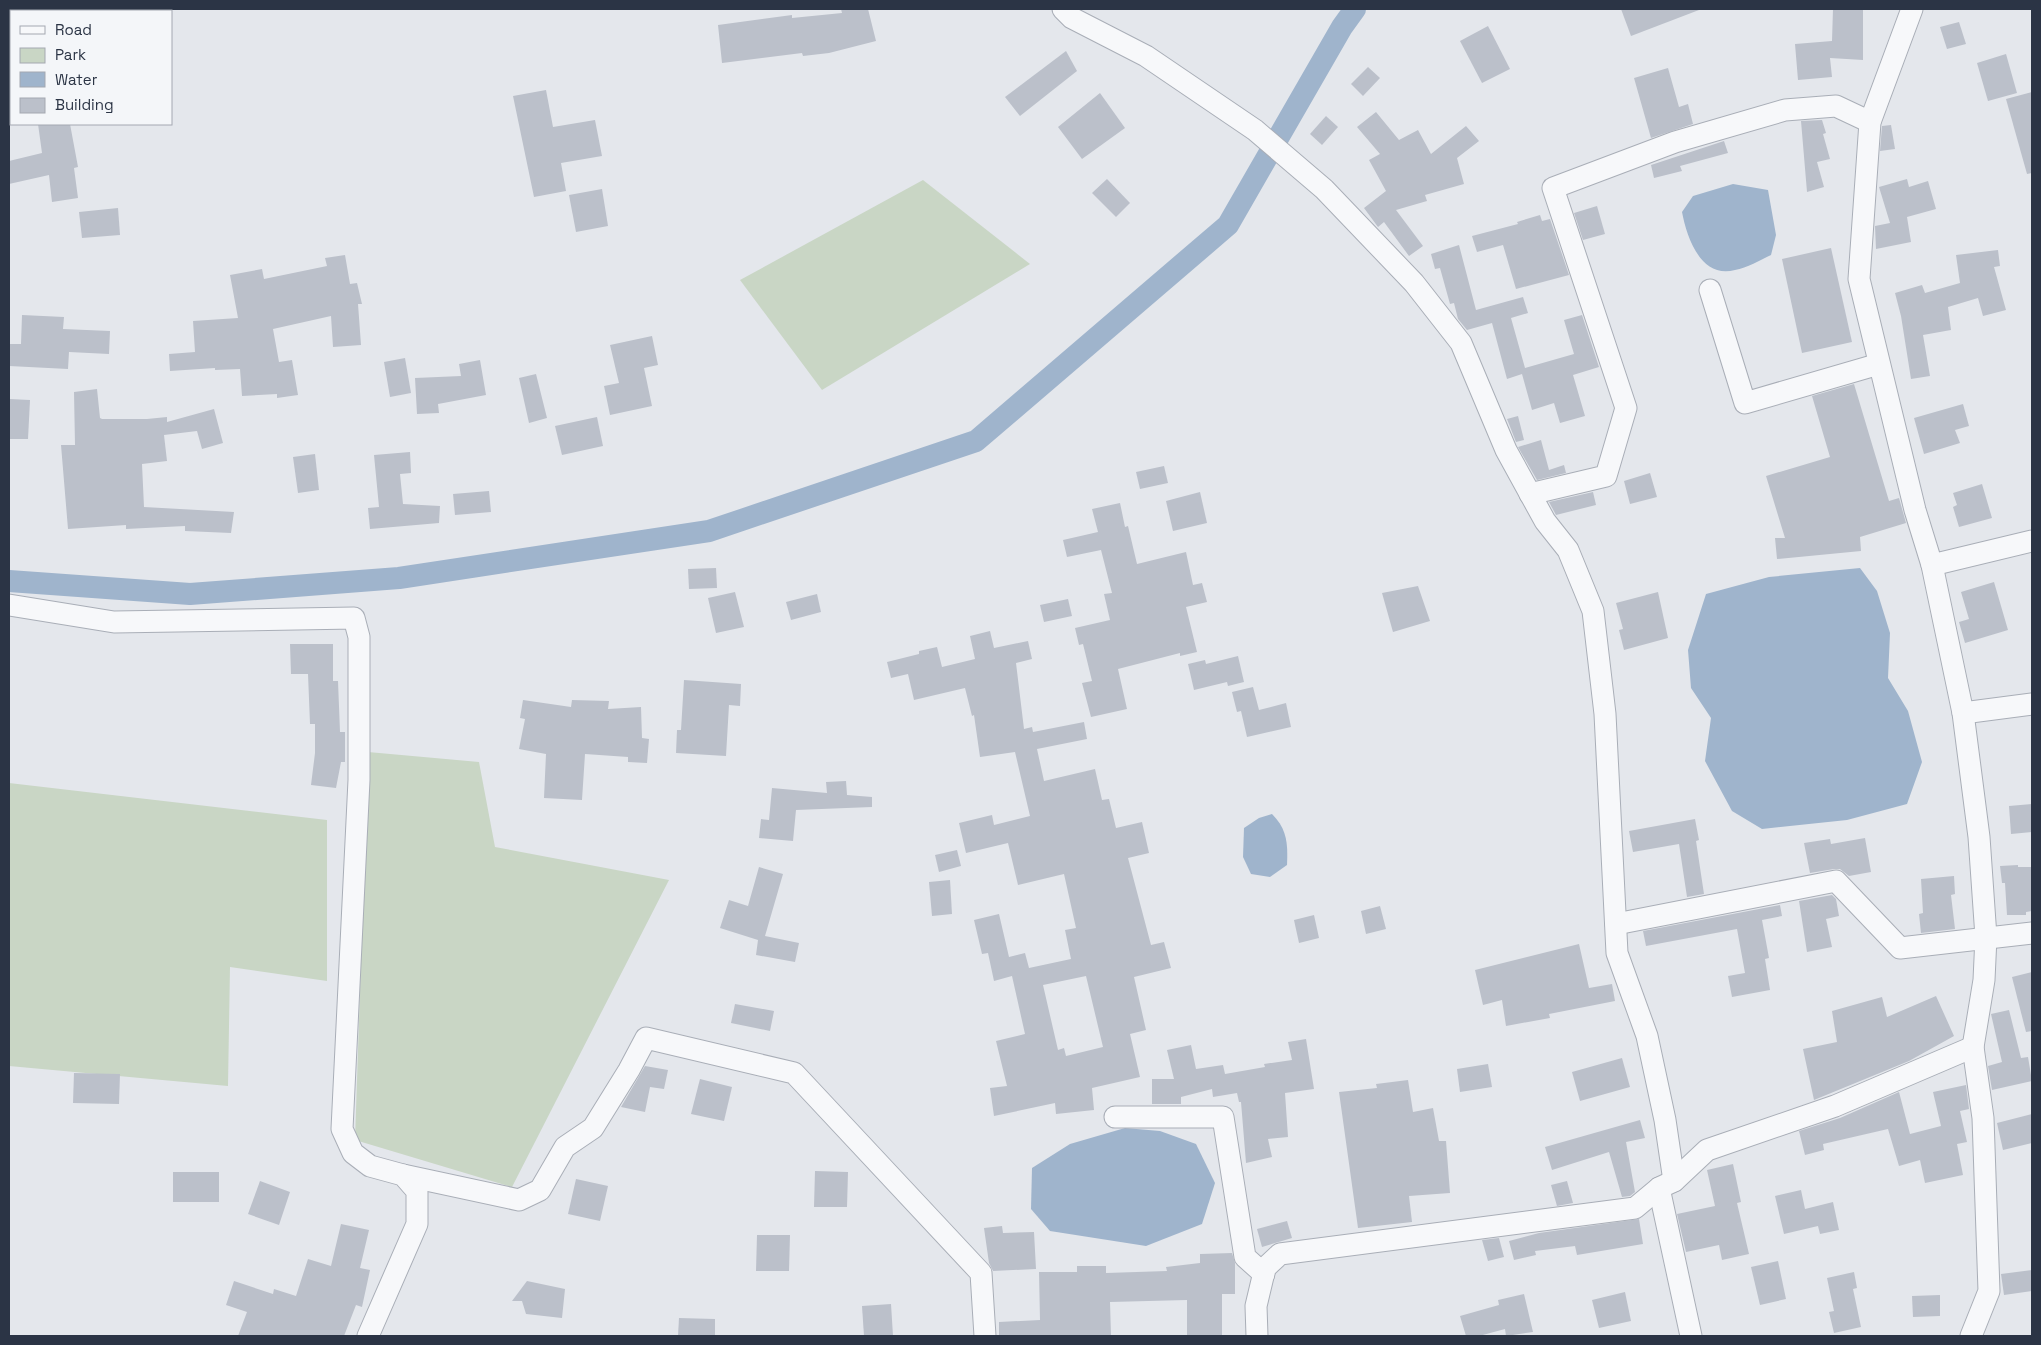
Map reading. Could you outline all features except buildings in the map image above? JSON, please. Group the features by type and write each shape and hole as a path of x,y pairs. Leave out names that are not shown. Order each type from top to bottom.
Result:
{"street":[{"path":"1063,9 1072,18 1146,56 1255,130 1324,189 1414,283 1461,343 1506,450 1545,521 1568,550 1594,611 1605,714 1617,953 1647,1036 1665,1120 1667,1185 1691,1336"},
{"path":"1912,9 1870,122 1859,279 1915,510 1932,565 1963,713 1979,837 1986,937 1984,980 1972,1047 1983,1118 1989,1292 1971,1336"},
{"path":"1530,494 1606,476 1626,408 1554,188 1675,142 1785,110 1836,106 1870,122"},
{"path":"1710,290 1745,403 1879,364"},
{"path":"1932,565 2032,540"},
{"path":"9,605 114,622 354,618 359,637 359,780 342,1129 353,1152 370,1166 519,1200 540,1190 565,1147 593,1128 629,1070 646,1038 794,1073 981,1273 985,1336"},
{"path":"1963,713 2032,704"},
{"path":"1616,924 1836,881 1900,948 2032,933"},
{"path":"1257,1336 1256,1306 1265,1268 1280,1254 1635,1208 1667,1185 1707,1150 1835,1106 1972,1047"},
{"path":"1115,1117 1223,1117 1245,1257 1264,1274"},
{"path":"368,1336 417,1224 417,1191 403,1175"}],"green space":[{"path":"923,180 1030,264 822,390 740,280"},
{"path":"368,752 479,762 495,847 669,880 512,1187 355,1140"},
{"path":"9,783 327,820 327,981 230,967 228,1086 9,1066"}],"water":[{"path":"1733,184 1768,190 1776,235 1771,255 1744,268 1723,271 1713,268 1698,254 1692,244 1682,212 1693,196"},
{"path":"1860,568 1877,591 1890,633 1888,678 1908,711 1922,762 1907,804 1847,820 1762,829 1732,811 1705,761 1711,718 1691,688 1688,650 1706,594 1769,577"},
{"path":"1272,814 1281,825 1286,837 1287,865 1270,877 1251,874 1243,857 1244,828 1259,818"},
{"path":"1125,1128 1160,1131 1196,1144 1215,1183 1202,1224 1146,1246 1050,1231 1031,1209 1032,1168 1070,1144"}],"waterway":[{"path":"9,581 190,594 399,578 709,531 976,441 1228,225 1342,27 1355,9"}]}
